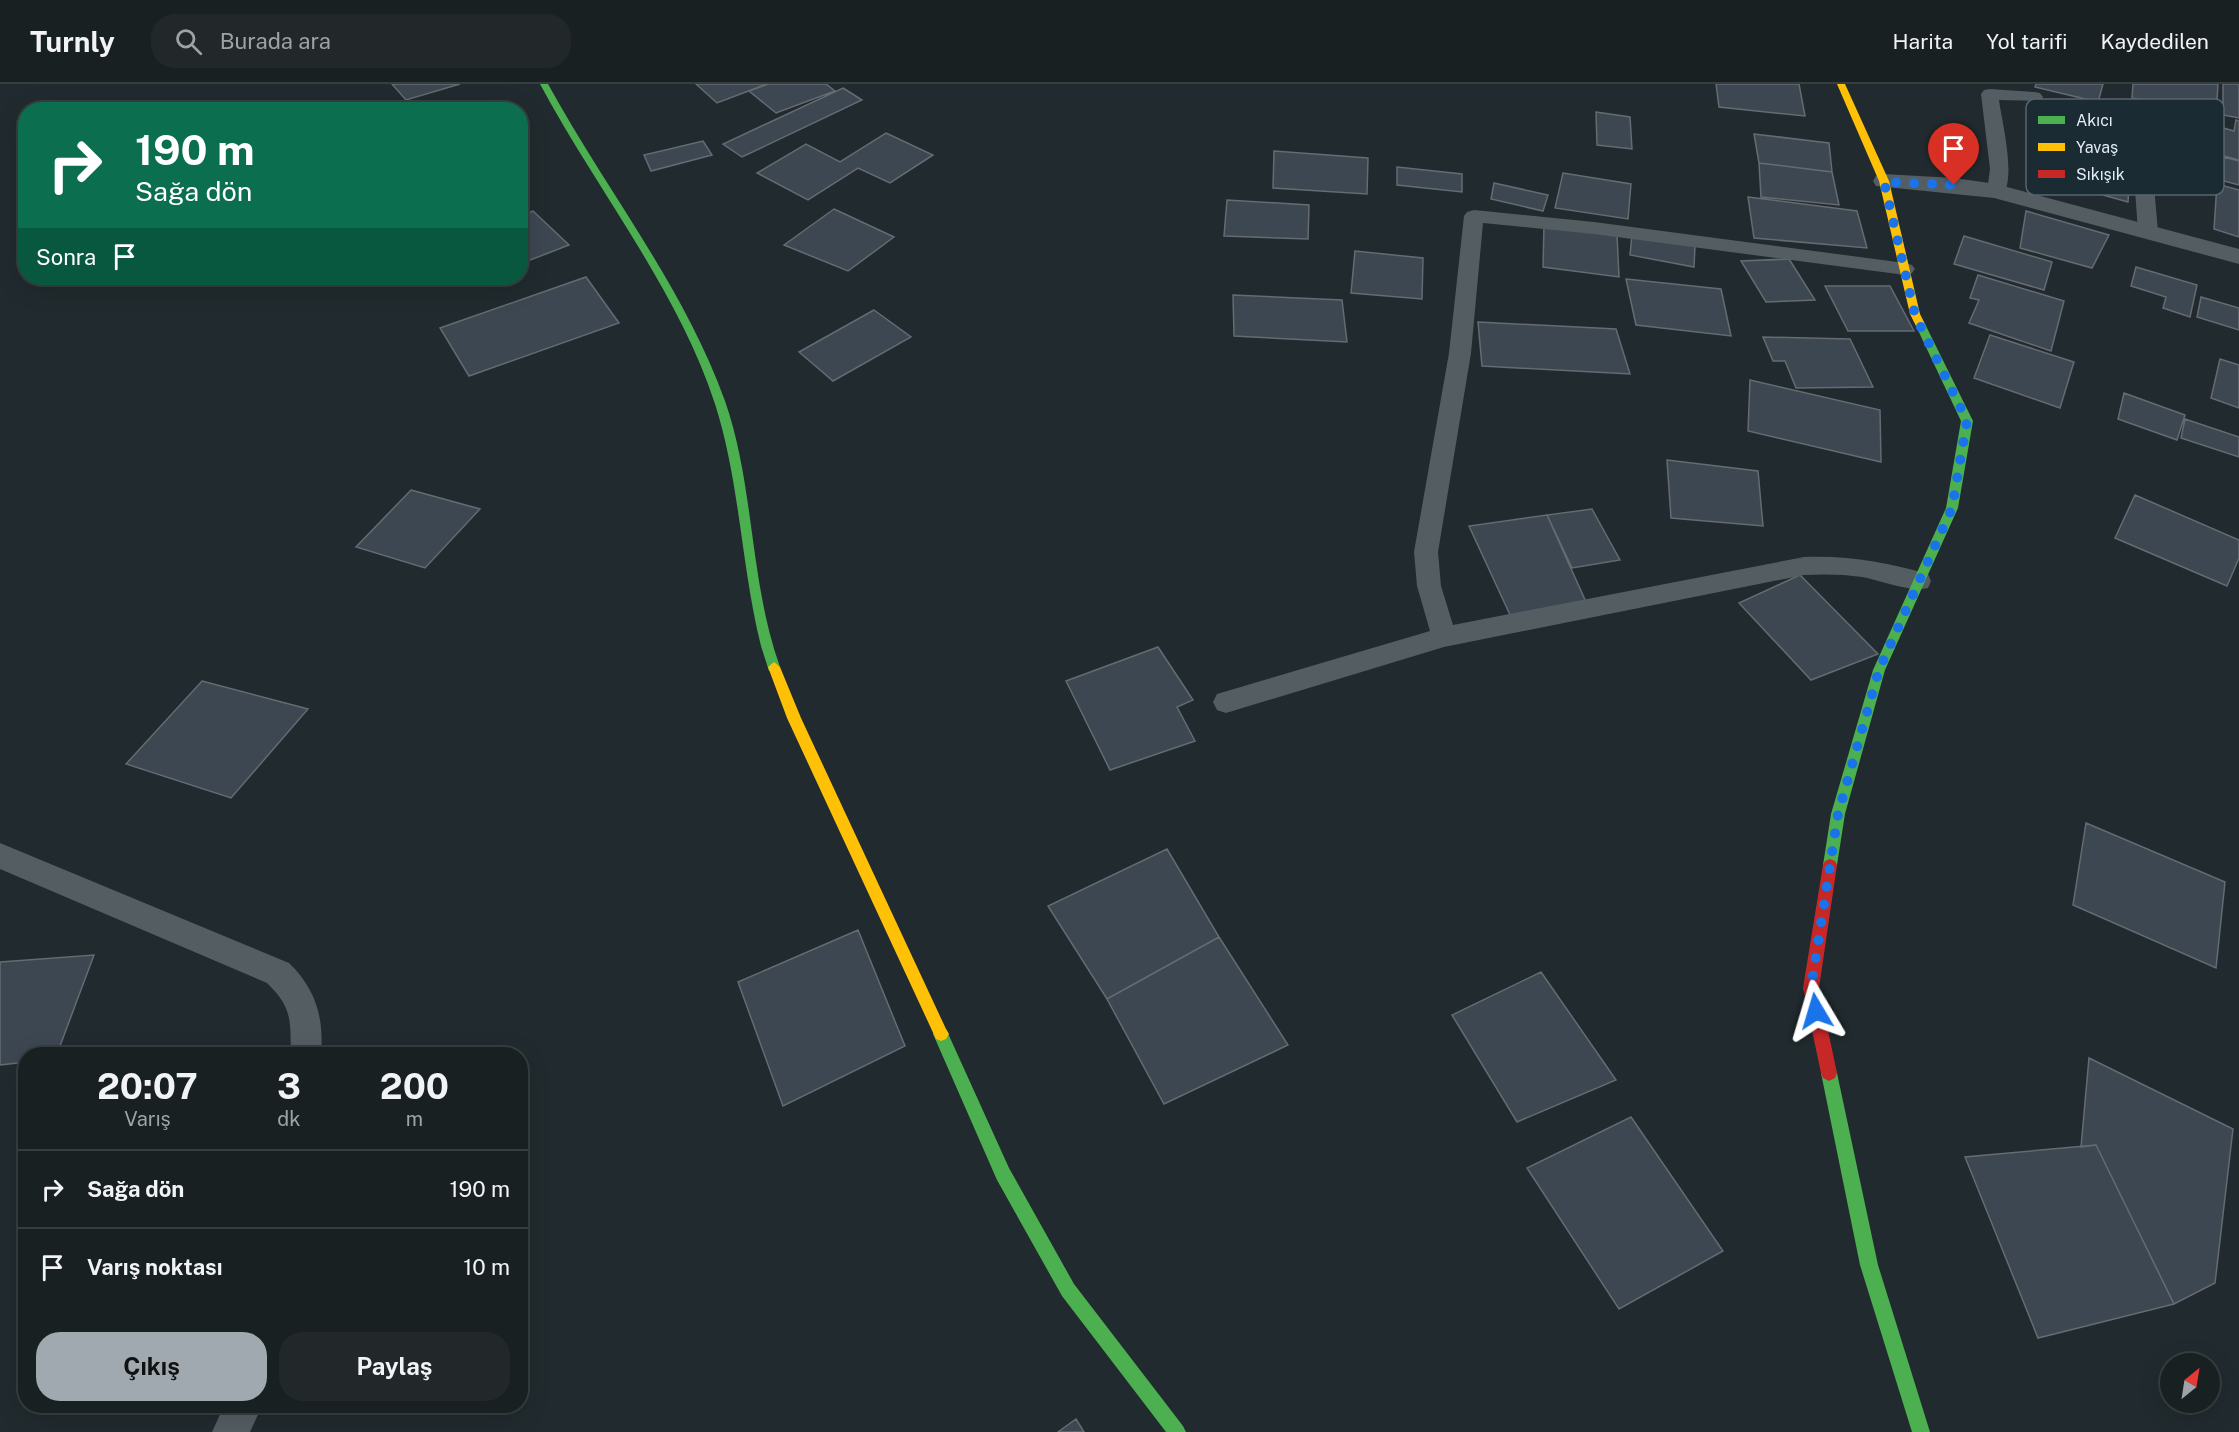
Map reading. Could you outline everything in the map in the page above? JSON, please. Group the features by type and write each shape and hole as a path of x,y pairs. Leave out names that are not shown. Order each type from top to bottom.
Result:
{"street":[{"path":"544,84 567,130 683,316 712,381 731,442 757,599 769,654 794,718 957,1069 1003,1174 1068,1290 1177,1432"},
{"path":"1841,84 1884,182 1915,315 1967,421 1952,508 1879,670 1838,814 1811,988 1869,1265 1921,1432"},
{"path":"1884,182 1954,185 1996,191 2239,257"}],"lane":[{"path":"1996,191 1999,169 1990,93 2034,97"},
{"path":"2145,195 2148,232"},
{"path":"1443,637 1428,586 1426,552 1460,353 1474,216 1594,228 1905,269"},
{"path":"1226,702 1443,637 1804,566 1831,564 1861,567 1919,581"},
{"path":"0,856 278,973 293,986 303,1003 306,1047"},
{"path":"230,1432 240,1413"}],"building":[{"path":"392,84 460,84 406,100"},
{"path":"696,84 767,84 717,103"},
{"path":"768,84 826,84 835,91 776,113 749,91"},
{"path":"1716,84 1799,84 1805,116 1719,107"},
{"path":"2036,84 2103,84 2099,99 2085,99 2035,87"},
{"path":"2133,84 2218,84 2217,99 2132,98"},
{"path":"2223,84 2239,84 2239,118 2224,115"},
{"path":"843,88 862,100 742,157 723,144"},
{"path":"1596,112 1630,117 1632,149 1597,145"},
{"path":"2236,120 2239,121 2239,160 2224,156 2224,128 2234,131"},
{"path":"886,133 933,155 890,183 858,168 808,200 757,173 806,144 840,162"},
{"path":"1754,134 1829,143 1832,172 1759,163"},
{"path":"703,141 712,155 651,171 644,155"},
{"path":"1274,151 1368,158 1367,194 1273,188"},
{"path":"2224,157 2239,161 2239,185 2224,181"},
{"path":"1759,163 1832,172 1839,205 1761,197"},
{"path":"1397,167 1462,174 1462,192 1397,185"},
{"path":"1563,173 1631,184 1628,219 1555,208"},
{"path":"1494,183 1548,195 1543,211 1491,199"},
{"path":"2224,186 2239,190 2239,237 2214,229 2216,195 2224,195"},
{"path":"2103,195 2128,195 2128,202"},
{"path":"1748,197 1857,211 1867,248 1754,238"},
{"path":"1227,200 1309,205 1308,239 1224,236"},
{"path":"834,209 894,237 848,271 784,245"},
{"path":"533,211 569,245 528,261 528,213"},
{"path":"2026,211 2109,235 2092,268 2020,248"},
{"path":"1544,225 1617,234 1619,277 1543,267"},
{"path":"1632,235 1695,246 1694,267 1630,255"},
{"path":"1964,236 2052,262 2044,290 1954,264"},
{"path":"1355,251 1423,258 1422,299 1351,293"},
{"path":"1789,259 1815,300 1766,302 1741,261"},
{"path":"2136,267 2197,285 2190,317 2163,308 2166,297 2131,286"},
{"path":"1978,275 2064,301 2051,351 1969,323 1979,300 1970,298"},
{"path":"586,277 619,323 469,376 440,328"},
{"path":"1626,279 1721,289 1731,336 1636,325"},
{"path":"1825,286 1890,286 1914,331 1848,331"},
{"path":"1233,295 1342,300 1347,342 1234,336"},
{"path":"2201,297 2239,308 2239,330 2197,317"},
{"path":"874,310 911,337 833,381 799,352"},
{"path":"1478,322 1616,329 1630,374 1482,366"},
{"path":"1990,335 2074,362 2060,408 1974,378"},
{"path":"1763,337 1850,339 1873,387 1796,388 1785,361 1773,361"},
{"path":"2220,359 2239,365 2239,408 2211,398"},
{"path":"1750,380 1880,410 1881,462 1748,431"},
{"path":"2124,393 2185,415 2177,440 2118,419"},
{"path":"2185,419 2239,437 2239,457 2181,438"},
{"path":"1667,460 1758,471 1763,526 1671,518"},
{"path":"411,490 480,509 425,568 356,547"},
{"path":"2135,495 2239,540 2239,558 2227,586 2115,538"},
{"path":"1592,509 1620,560 1572,568 1547,515"},
{"path":"1547,515 1586,602 1511,617 1469,526"},
{"path":"1800,575 1878,654 1811,680 1739,603"},
{"path":"1158,647 1193,700 1177,707 1195,741 1110,770 1066,681"},
{"path":"202,681 308,709 231,798 126,764"},
{"path":"2086,823 2225,882 2216,968 2073,905"},
{"path":"1167,849 1219,937 1107,999 1048,906"},
{"path":"858,930 905,1046 783,1106 738,982"},
{"path":"1219,937 1288,1045 1164,1104 1107,999"},
{"path":"94,955 60,1047 18,1047 18,1063 0,1065 0,962"},
{"path":"1541,972 1616,1080 1517,1122 1452,1015"},
{"path":"2089,1058 2233,1129 2215,1283 2174,1304 2096,1145 2081,1147"},
{"path":"1631,1117 1723,1251 1619,1309 1527,1168"},
{"path":"2096,1145 2174,1304 2038,1338 1965,1157"},
{"path":"1076,1419 1084,1432 1058,1432"}],"traffic: fast":[{"path":"544,84 674,303 711,379 733,452 762,623 774,667"},
{"path":"1830,865 1838,814 1879,670 1952,508 1967,421 1921,326"},
{"path":"941,1034 1003,1174 1068,1290 1177,1432"},
{"path":"1829,1073 1869,1265 1921,1432"}],"traffic: slow":[{"path":"1841,84 1884,181 1915,314 1921,326"},
{"path":"774,667 794,718 941,1034"}],"traffic: jam":[{"path":"1829,1073 1811,988 1830,865"}],"route":[{"path":"1816,1011 1811,988 1838,814 1879,670 1952,508 1967,421 1915,315 1884,182 1954,185"}]}
